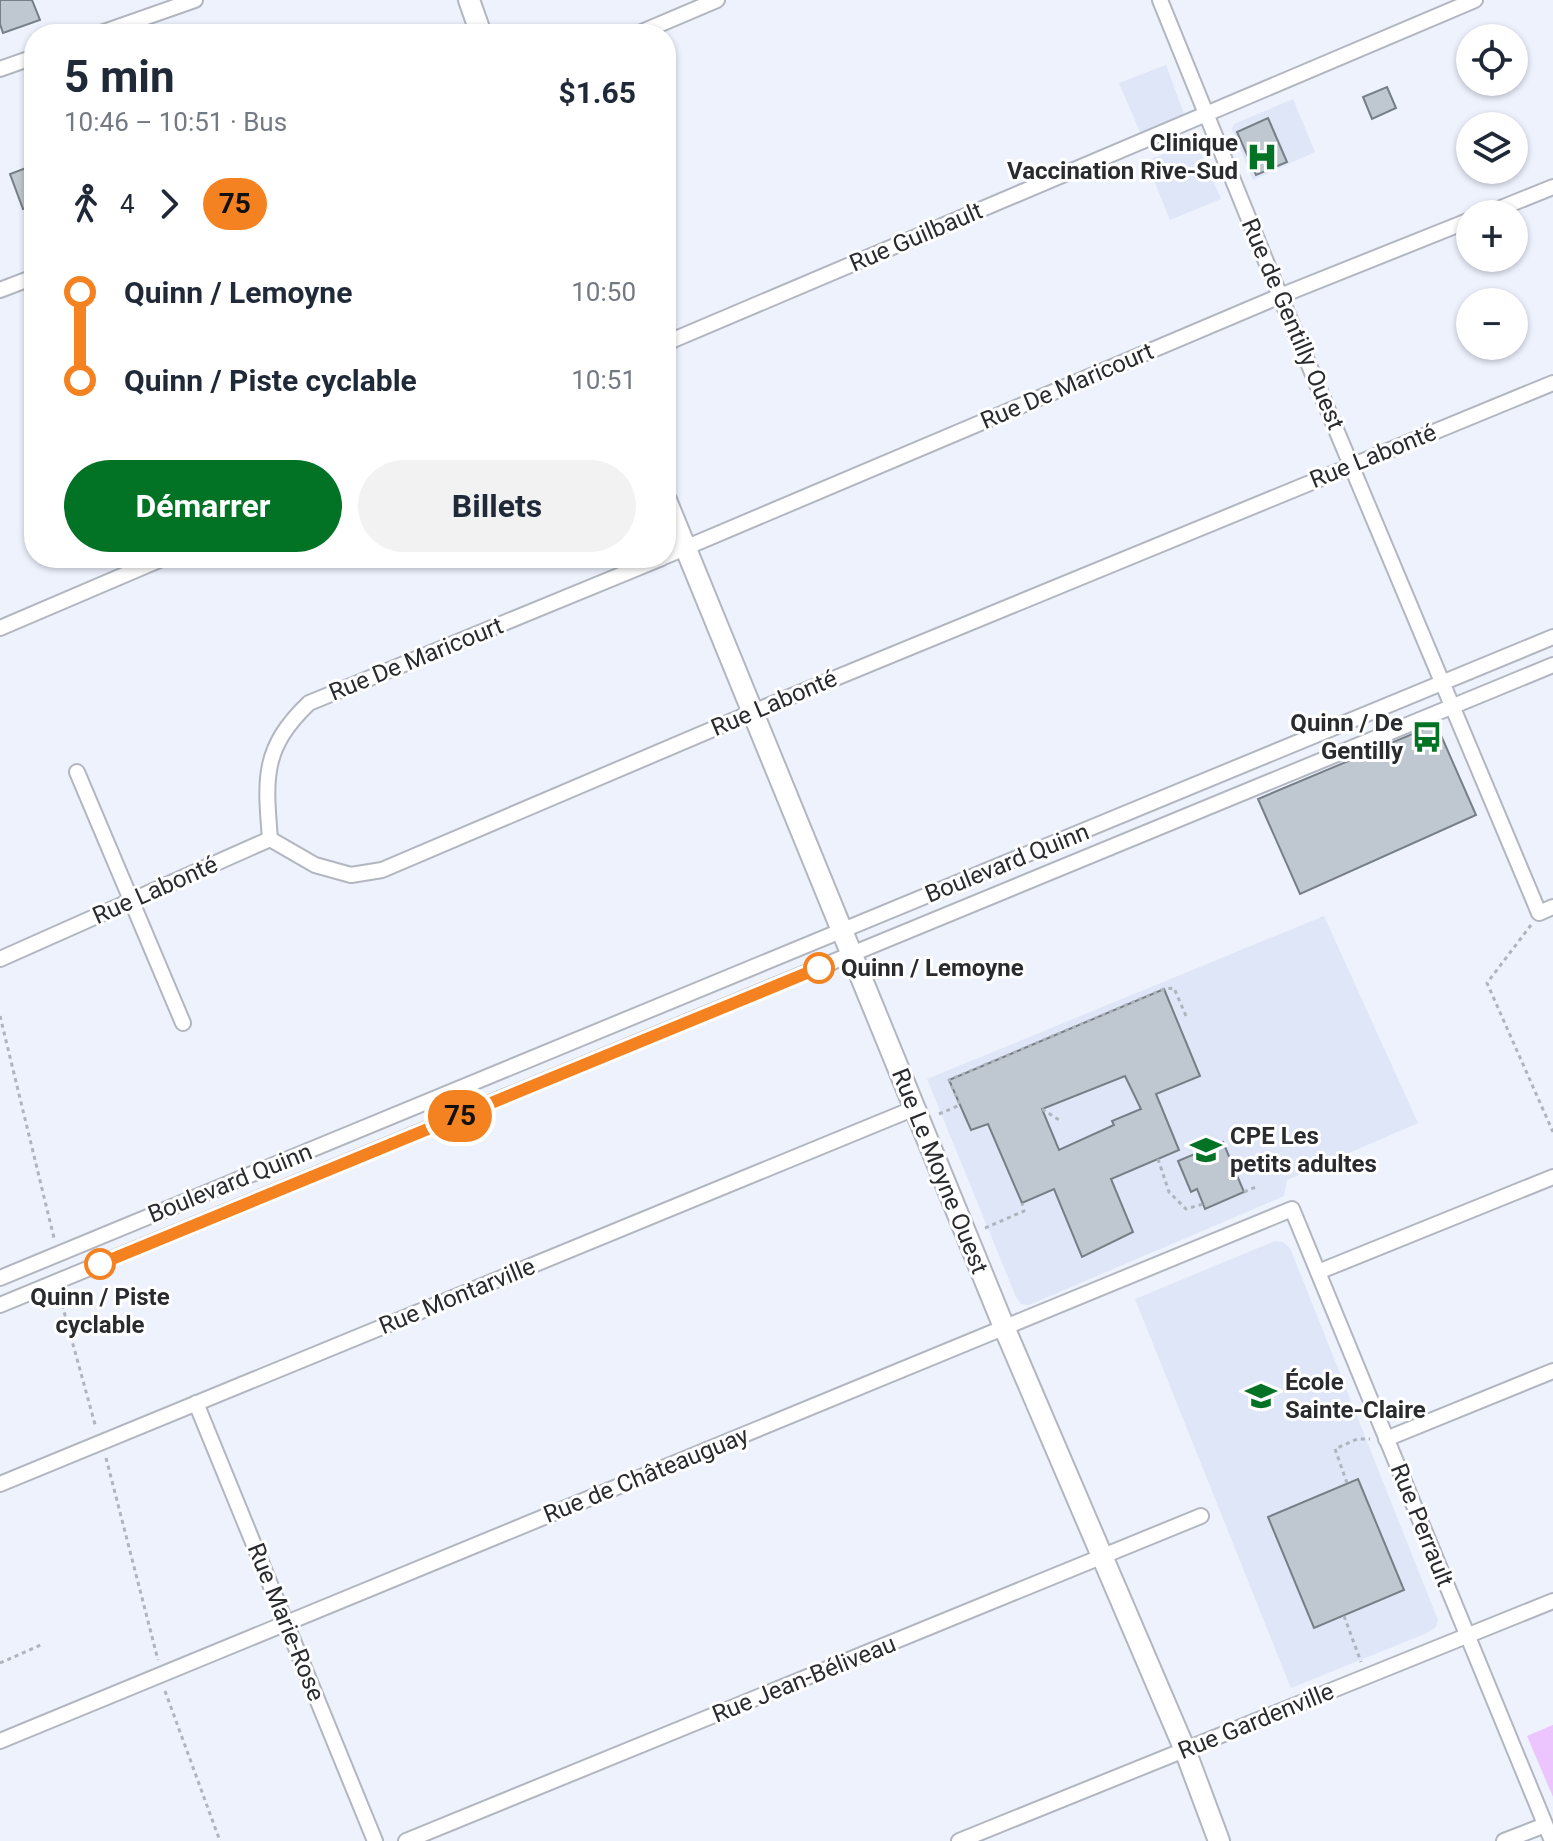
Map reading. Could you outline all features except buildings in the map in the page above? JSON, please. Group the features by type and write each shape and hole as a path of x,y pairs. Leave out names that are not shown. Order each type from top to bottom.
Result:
{"street":[{"path":"127,24 195,0"},
{"path":"469,0 477,24"},
{"path":"661,24 717,0"},
{"name":"Rue de Gentilly Ouest","path":"1160,0 1280,296 1539,913"},
{"name":"Rue Guilbault","path":"676,339 1475,0"},
{"path":"0,69 24,61"},
{"path":"1521,200 1553,187"},
{"name":"Rue De Maricourt","path":"676,552 1280,296 1456,226"},
{"path":"0,290 24,281"},
{"name":"Rue Labonté","path":"0,959 270,839 315,865 351,875 382,870 753,712 1352,463 1553,383"},
{"name":"Rue Le Moyne Ouest","path":"676,524 850,955 1004,1327 1185,1750 1219,1841"},
{"path":"0,628 141,568"},
{"name":"Rue De Maricourt","path":"270,839 266,788 271,758 287,724 309,703 637,568"},
{"name":"Boulevard Quinn","path":"0,1278 1553,637"},
{"name":"Boulevard Quinn","path":"0,1305 1553,665"},
{"path":"77,772 183,1023"},
{"path":"1539,913 1553,907"},
{"path":"461,1088 471,1111"},
{"name":"Rue Montarville","path":"0,1484 918,1115"},
{"path":"1318,1272 1553,1177"},
{"name":"Rue Perrault","path":"1292,1209 1552,1841"},
{"name":"Rue de Châteauguay","path":"0,1741 1292,1209"},
{"path":"1386,1439 1553,1371"},
{"name":"Rue Marie-Rose","path":"196,1403 375,1841"},
{"name":"Rue Jean-Béliveau","path":"406,1841 1201,1516"},
{"name":"Rue Gardenville","path":"959,1841 1553,1601"},
{"path":"1504,1841 1545,1825"}],"path":[{"path":"1539,913 1487,983 1553,1132"},
{"path":"918,1115 960,1105 949,1080 1164,989 1174,988 1186,1016"},
{"path":"0,1016 57,1247"},
{"path":"1042,1109 1059,1120"},
{"path":"1158,1159 1169,1192 1186,1209 1203,1204"},
{"path":"1244,1192 1258,1186"},
{"path":"967,1236 1024,1211 1022,1203"},
{"path":"58,1289 97,1431"},
{"path":"1347,1483 1335,1449 1357,1439 1386,1439"},
{"path":"104,1453 158,1660"},
{"path":"1344,1616 1366,1677"},
{"path":"0,1663 43,1644"},
{"path":"166,1694 220,1841"}],"shaded area":[{"path":"1166,65 1184,114 1141,134 1119,83"},
{"path":"1293,99 1315,152 1253,180 1232,129 1234,124"},
{"path":"1193,142 1197,144 1221,199 1170,220 1146,161"},
{"path":"1324,916 1418,1123 1287,1180 1284,1196 1029,1305 1021,1304 927,1079"},
{"name":"École Sainte-Claire","path":"1275,1241 1283,1242 1290,1248 1438,1620 1436,1627 1427,1633 1291,1688 1135,1299"},
{"path":"1553,1725 1553,1797 1527,1736"}],"bus line":[{"name":"75","path":"100,1264 819,968"}],"place":[{"name":"Clinique Vaccination Rive-Sud","path":"1262,157"},
{"name":"Quinn / De Gentilly","path":"1427,737"},
{"name":"Quinn / Lemoyne","path":"819,968"},
{"name":"CPE Les petits adultes","path":"1206,1150"},
{"name":"Quinn / Piste cyclable","path":"100,1264"},
{"name":"École Sainte-Claire","path":"1261,1396"}]}
